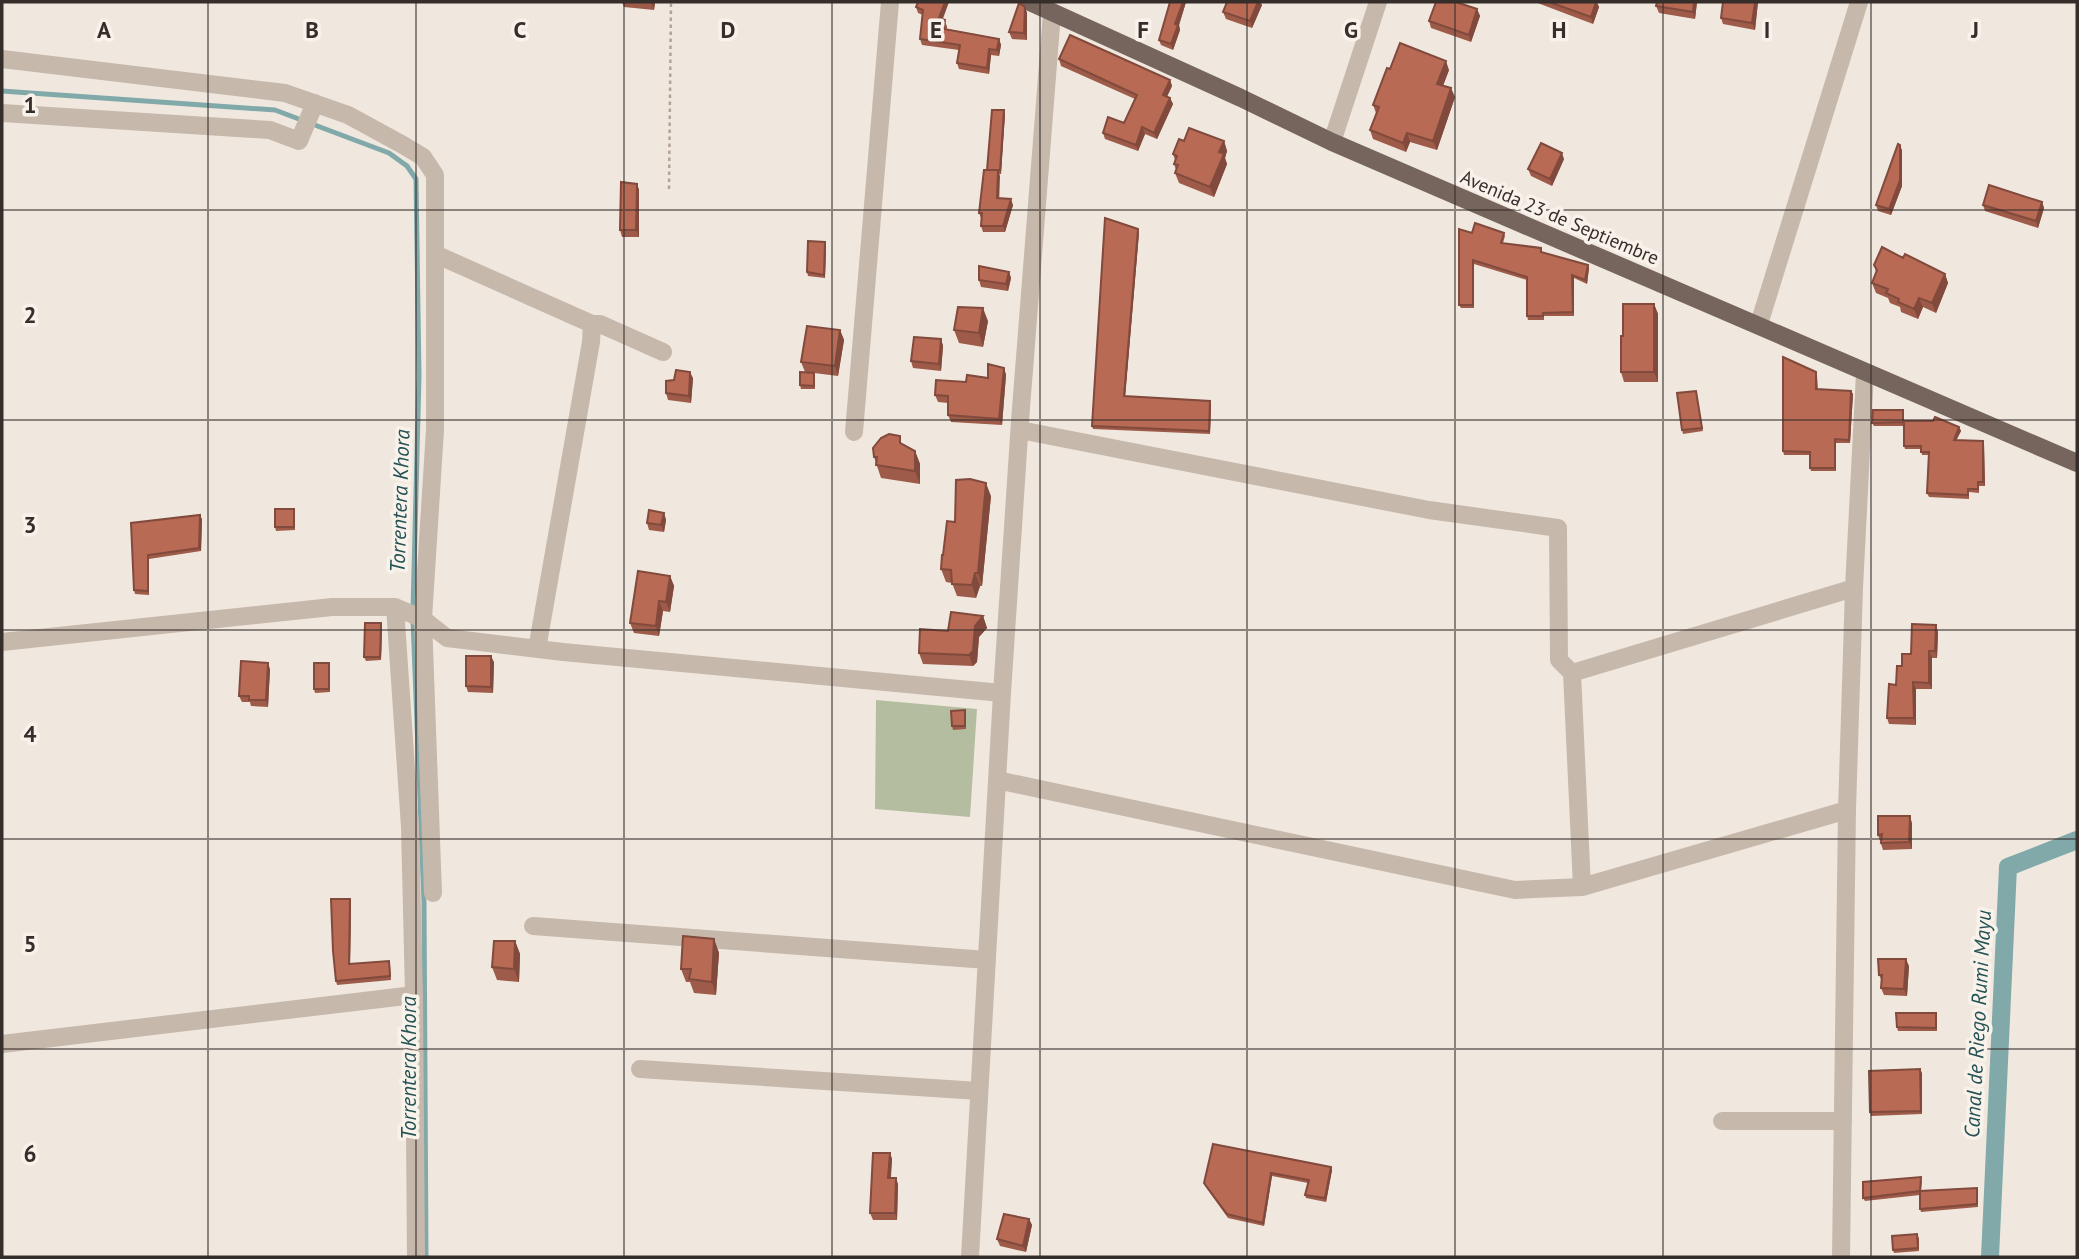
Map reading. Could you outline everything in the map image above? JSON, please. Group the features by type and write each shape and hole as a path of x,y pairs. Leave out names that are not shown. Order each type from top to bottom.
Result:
{"main road":[{"name":"Avenida 23 de Septiembre","path":"1030,2 1332,142 2077,463"}],"street":[{"path":"854,432 890,2"},
{"path":"1332,142 1378,2"},
{"path":"1759,324 1859,2"},
{"path":"970,1257 1002,693 1052,13"},
{"path":"2,60 285,93 348,115 422,157 435,175 435,430 423,619 433,892"},
{"path":"2,113 270,130 299,141 315,103"},
{"path":"436,254 592,324 600,324 663,352"},
{"path":"537,649 592,324"},
{"path":"1841,1257 1847,810 1854,588 1865,373"},
{"path":"1020,430 1429,510 1558,528 1559,660 1572,673 1582,887"},
{"path":"1572,673 1854,588"},
{"path":"2,642 332,607 396,607 423,619 447,638 1002,693"},
{"path":"396,607 410,827 416,1257"},
{"path":"997,780 1515,890 1582,887 1847,810"},
{"path":"533,926 986,960"},
{"path":"2,1044 414,995"},
{"path":"640,1069 979,1091"},
{"path":"1722,1121 1843,1121"}],"path":[{"path":"669,189 671,2"}],"green space":[{"path":"876,700 977,709 970,817 875,809"}],"building":[{"path":"918,2 945,2 939,18 945,20 944,29 999,39 997,50 989,49 987,68 957,63 960,45 920,39 923,10 916,7"},
{"path":"1170,2 1183,2 1171,44 1159,40"},
{"path":"1227,2 1258,2 1250,21 1223,12"},
{"path":"1436,2 1456,2 1477,9 1469,35 1429,21"},
{"path":"1549,2 1596,2 1591,17"},
{"path":"1657,2 1694,2 1693,12 1656,6"},
{"path":"1723,2 1755,2 1752,23 1721,18"},
{"path":"1019,3 1025,7 1024,33 1009,32"},
{"path":"1070,35 1170,80 1163,95 1170,98 1154,133 1142,127 1136,145 1103,133 1108,117 1124,123 1137,95 1059,59"},
{"path":"1400,43 1446,61 1437,84 1451,88 1433,141 1407,133 1403,143 1370,130 1379,107 1373,105"},
{"path":"992,110 1004,110 1000,170 987,170"},
{"path":"1189,128 1224,141 1219,152 1224,154 1210,187 1175,173 1178,165 1174,164 1177,156 1173,154 1179,139 1184,141"},
{"path":"1541,143 1562,153 1550,179 1528,169"},
{"path":"1898,144 1900,180 1889,209 1876,205"},
{"path":"984,170 998,170 997,198 1011,199 1003,226 981,226 982,213 979,213"},
{"path":"621,182 637,184 636,230 620,230"},
{"path":"1989,185 2042,202 2036,221 1983,205"},
{"path":"1105,218 1138,229 1124,396 1210,401 1209,431 1092,426"},
{"path":"1475,223 1504,233 1501,243 1541,248 1541,252 1588,265 1585,280 1572,275 1573,312 1527,316 1527,277 1473,260 1473,305 1459,305 1459,229 1472,233"},
{"path":"808,241 825,242 824,275 807,272"},
{"path":"1882,247 1903,258 1905,254 1945,274 1932,303 1919,298 1914,309 1886,293 1888,289 1872,283 1877,270 1874,265"},
{"path":"979,266 1009,272 1006,284 979,280"},
{"path":"1623,304 1654,304 1654,372 1621,372"},
{"path":"958,307 983,308 979,333 954,330"},
{"path":"807,326 840,330 835,366 801,362"},
{"path":"914,337 941,339 939,364 911,361"},
{"path":"1783,357 1816,372 1816,389 1851,391 1849,440 1835,439 1835,468 1810,468 1810,452 1783,451"},
{"path":"988,364 1004,368 999,419 948,415 948,396 935,395 936,380 966,382 967,375 988,378"},
{"path":"676,370 690,372 689,396 666,393 666,381 674,380"},
{"path":"800,372 814,373 814,386 800,385"},
{"path":"1696,391 1702,428 1682,430 1677,393"},
{"path":"1873,410 1903,410 1903,422 1872,423"},
{"path":"1935,417 1959,427 1954,440 1983,441 1983,482 1978,482 1978,489 1968,489 1968,495 1927,493 1929,452 1921,452 1921,446 1904,446 1904,421 1933,421"},
{"path":"889,434 900,436 900,443 915,451 915,471 876,465 877,457 874,457 873,448 881,438"},
{"path":"970,479 986,483 978,573 975,573 972,585 952,584 951,570 941,569 947,521 955,522 956,480"},
{"path":"275,509 294,509 294,527 275,527"},
{"path":"649,510 664,513 661,525 647,523"},
{"path":"200,515 199,548 148,555 148,591 134,590 131,523"},
{"path":"638,571 670,576 666,602 659,601 656,626 630,623"},
{"path":"951,612 983,616 975,626 973,651 969,655 919,653 920,629 948,631"},
{"path":"365,623 381,623 380,657 364,657"},
{"path":"1912,624 1936,625 1935,651 1929,651 1929,683 1913,682 1914,718 1887,718 1889,684 1896,685 1897,666 1902,666 1902,654 1911,654"},
{"path":"466,656 491,656 491,687 466,686"},
{"path":"241,661 268,663 266,700 249,700 249,696 239,696"},
{"path":"314,663 329,663 329,689 314,689"},
{"path":"965,710 965,726 952,726 951,711"},
{"path":"1878,816 1910,816 1909,842 1881,843"},
{"path":"331,899 350,899 349,964 389,961 390,976 336,981"},
{"path":"683,936 714,939 712,982 689,979 691,969 681,969"},
{"path":"494,941 515,941 514,969 492,967"},
{"path":"1878,959 1906,959 1904,989 1881,988 1882,975 1879,975"},
{"path":"1896,1013 1936,1013 1936,1028 1897,1027"},
{"path":"1920,1069 1921,1111 1870,1112 1869,1071"},
{"path":"1213,1144 1331,1167 1325,1198 1305,1195 1309,1180 1271,1173 1263,1223 1227,1214 1204,1183"},
{"path":"873,1153 890,1153 888,1178 896,1178 895,1213 870,1213"},
{"path":"1921,1177 1920,1191 1863,1198 1863,1182"},
{"path":"1977,1188 1977,1204 1920,1209 1920,1191"},
{"path":"1004,1214 1029,1219 1023,1246 997,1239"},
{"path":"1917,1234 1918,1248 1893,1250 1892,1236"}],"waterway":[{"name":"Torrentera Khora","path":"2,91 275,110 389,153 407,166 416,179 419,376 413,610"},
{"name":"Torrentera Khora","path":"413,620 424,902 426,1257"},
{"name":"Canal de Riego Rumi Mayu","path":"1990,1257 2008,867 2077,840"}]}
